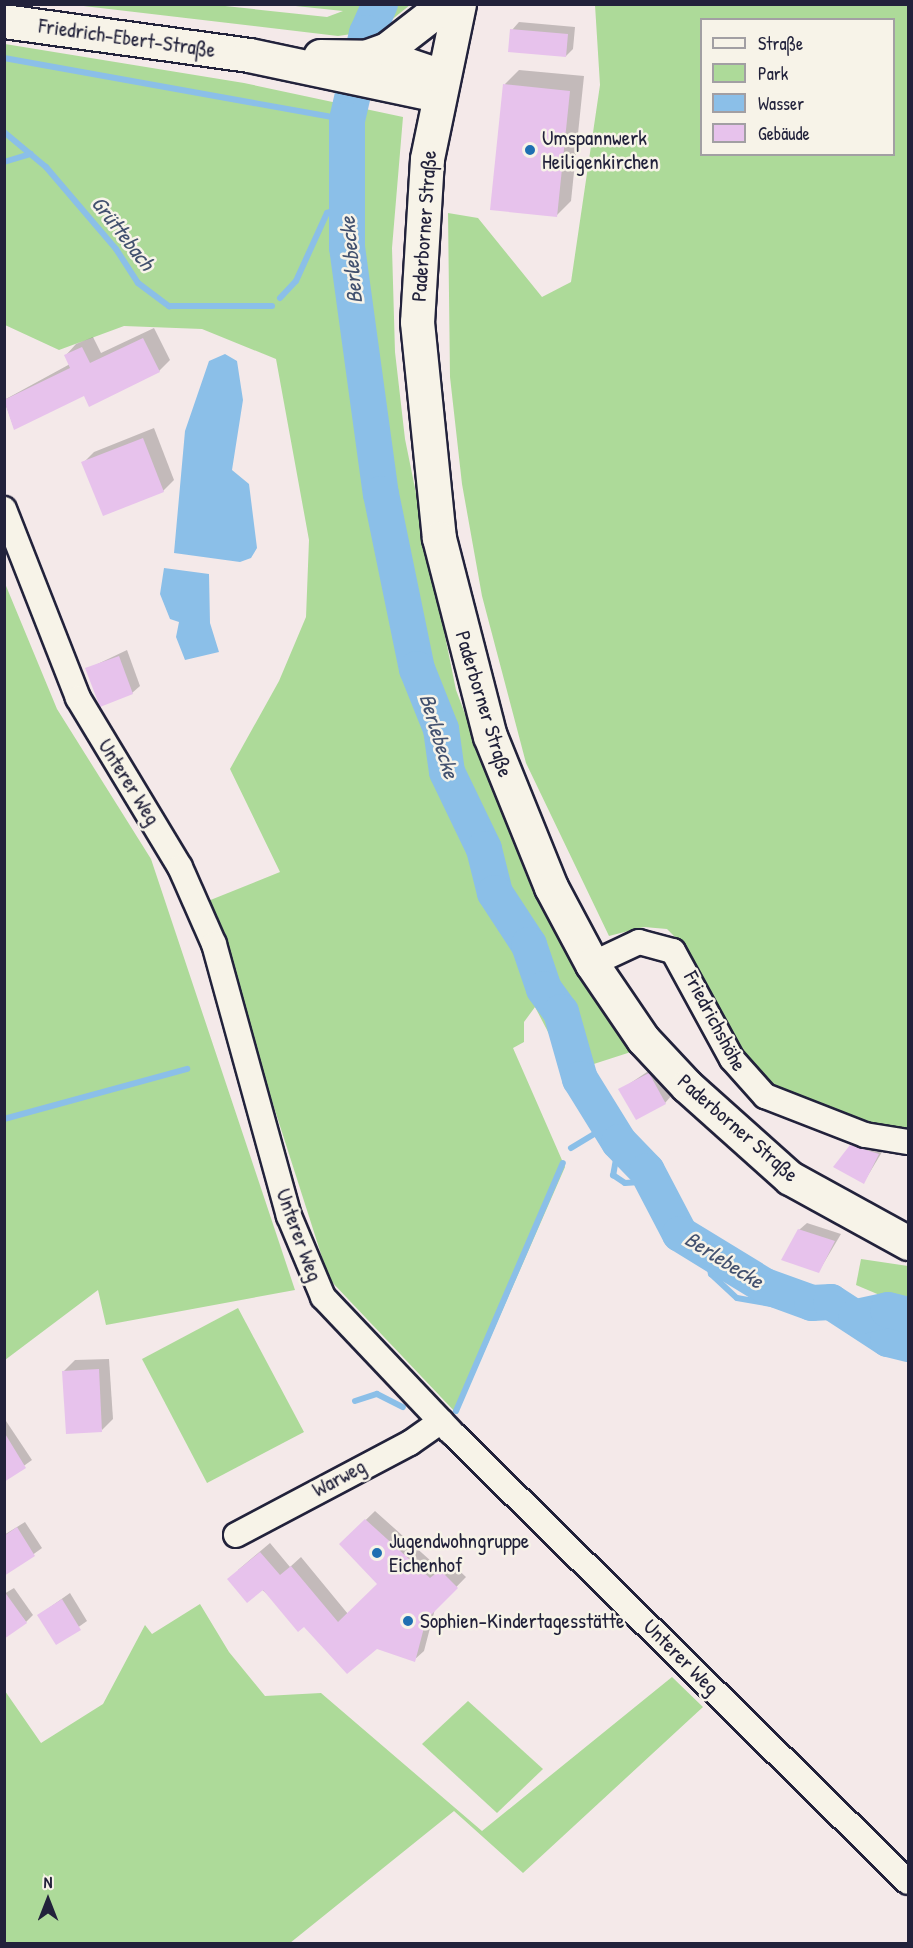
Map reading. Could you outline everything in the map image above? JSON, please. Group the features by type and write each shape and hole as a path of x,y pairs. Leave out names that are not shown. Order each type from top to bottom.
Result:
{"main road":[{"path":"364,63 445,4"},
{"name":"Paderborner Straße","path":"459,4 439,85 422,203 417,322 438,538 490,736 551,887 592,964 643,1039 750,1143 790,1178 909,1243"},
{"name":"Friedrich-Ebert-Straße","path":"4,21 249,55 364,63 439,85"}],"street":[{"name":"Unterer Weg","path":"4,509 78,698 180,867 214,944 289,1216 313,1279 332,1311 909,1882"},
{"name":"Friedrichshöhe","path":"592,964 639,942 673,951 732,1059 765,1096 865,1135 909,1142"},
{"name":"Warweg","path":"236,1535 410,1443 441,1421"}],"green space":[{"path":"206,4 327,17 343,11 286,5 410,5 379,30 338,36 75,5"},
{"path":"595,5 908,5 908,1139 765,1098 684,946 667,929 644,927 609,936 526,763 482,596 462,484 450,377 448,213 478,218 542,297 571,282 600,85"},
{"path":"5,44 244,83 403,117 392,248 395,352 405,439 456,690 526,875 569,956 634,1051 569,1072 535,1007 524,1022 524,1042 513,1048 565,1167 457,1414 329,1279 208,901 280,872 230,769 279,681 306,617 309,540 276,359 202,329 124,326 59,350 5,325"},
{"path":"4,581 57,709 151,859 295,1290 106,1325 98,1290 5,1360"},
{"path":"861,1259 908,1266 908,1307 856,1285"},
{"path":"238,1308 304,1432 207,1483 142,1359"},
{"path":"200,1604 229,1652 265,1696 321,1693 482,1831 672,1677 703,1707 523,1873 454,1811 290,1943 5,1943 5,1691 41,1743 103,1704 145,1625 152,1634"},
{"path":"468,1701 543,1769 497,1813 422,1744"}],"water":[{"path":"225,354 237,361 243,400 232,470 249,484 257,548 251,558 240,562 174,553 185,431 209,361"},
{"path":"164,568 209,574 210,623 219,652 185,660 176,637 179,622 170,619 160,594"}],"building":[{"path":"510,29 568,34 566,57 508,52"},
{"name":"Umspannwerk Heiligenkirchen","path":"503,84 570,91 557,217 490,210"},
{"path":"143,338 160,372 89,407 84,396 14,430 4,400 70,368 64,355 82,347 90,363"},
{"path":"143,438 164,492 103,516 81,462"},
{"path":"119,656 133,694 100,707 85,668"},
{"path":"649,1073 666,1104 636,1120 618,1089"},
{"path":"850,1145 879,1154 864,1184 833,1167"},
{"path":"798,1229 835,1241 819,1273 781,1260"},
{"path":"99,1369 102,1432 66,1434 62,1371"},
{"path":"4,1432 26,1468 4,1482"},
{"path":"365,1519 430,1578 440,1570 458,1588 426,1620 415,1662 377,1649 347,1674 304,1627 298,1632 263,1590 247,1603 227,1579 260,1552 280,1575 291,1566 338,1622 377,1584 339,1544"},
{"path":"17,1527 35,1556 4,1576 4,1536"},
{"path":"4,1591 27,1623 4,1639"},
{"path":"62,1599 81,1630 56,1645 37,1615"}],"waterway":[{"name":"Berlebecke","path":"380,4 367,33 347,120 347,247 381,494 417,669 441,729 447,772 484,849 495,893 529,945 544,989 561,1012 580,1079 619,1142 647,1171 680,1234 765,1286 812,1303 831,1302 888,1339 908,1344"},
{"path":"4,58 347,120"},
{"name":"Grüttebach","path":"4,132 46,167 116,249 138,283 169,306 272,306"},
{"path":"4,162 31,154"},
{"name":"Grüttebach","path":"280,298 296,281 327,213 344,206"},
{"path":"4,1119 187,1069"},
{"path":"571,1148 609,1125"},
{"path":"619,1142 613,1175 625,1183 651,1181"},
{"path":"456,1411 563,1163"},
{"path":"705,1248 711,1274 737,1298 788,1307 812,1303"},
{"path":"856,1317 888,1310 908,1315"},
{"path":"355,1401 377,1394 403,1407"}],"place":[{"name":"Umspannwerk Heiligenkirchen","path":"530,150"},
{"name":"Jugendwohngruppe Eichenhof","path":"377,1553"},
{"name":"Sophien-Kindertagesstätte","path":"408,1621"}]}
